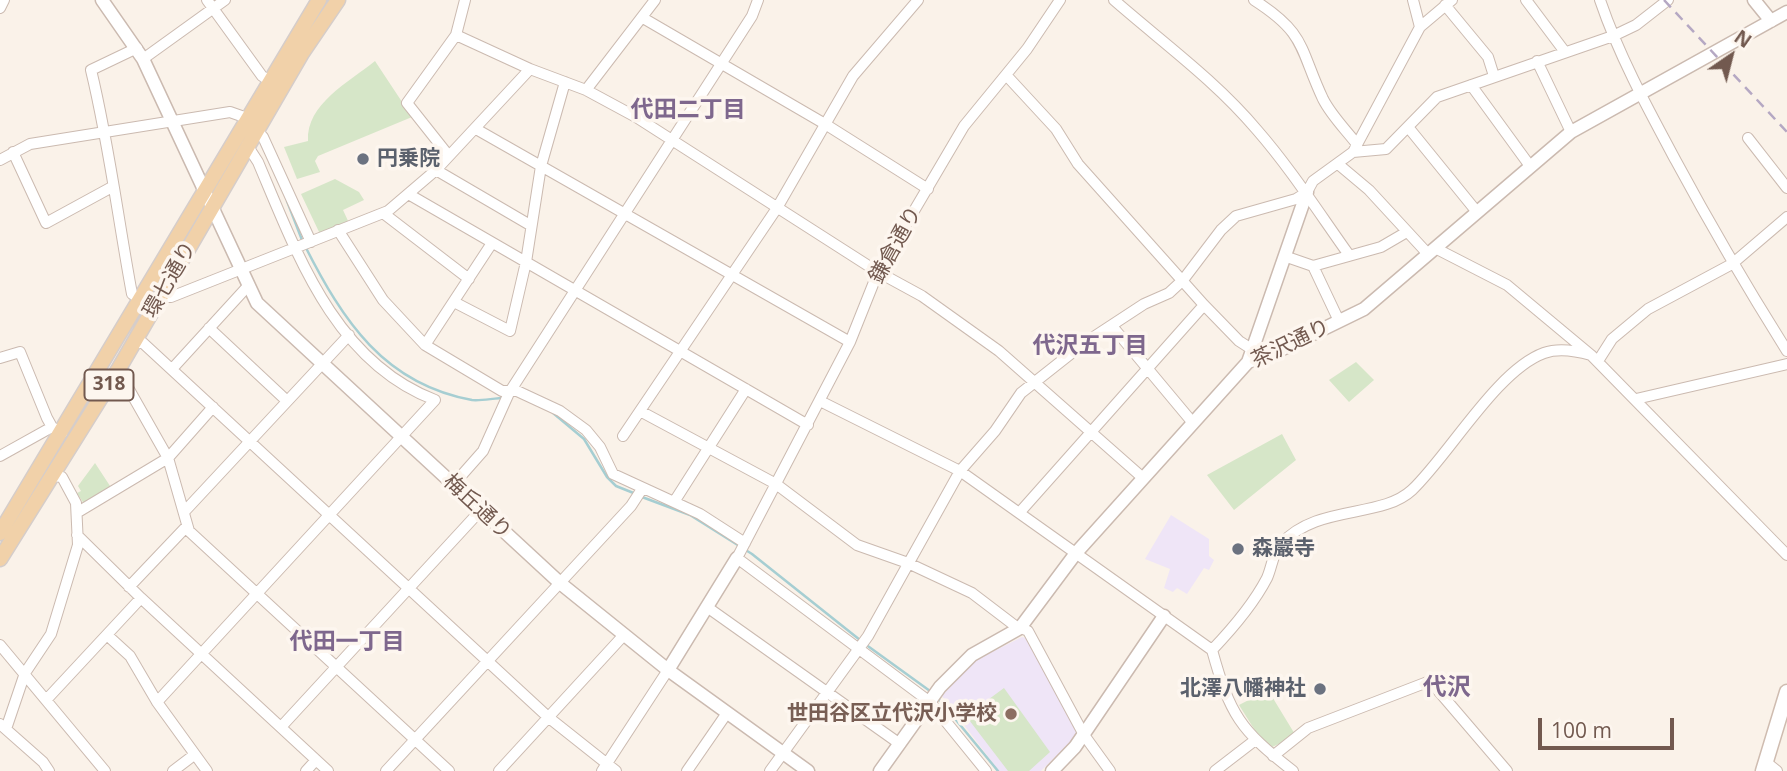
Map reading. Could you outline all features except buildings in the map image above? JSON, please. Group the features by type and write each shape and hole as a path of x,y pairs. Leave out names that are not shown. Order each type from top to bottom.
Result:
{"main road":[{"name":"環七通り","path":"0,559 161,297 247,145 251,124 270,81 319,0"},
{"name":"環七通り","path":"0,533 57,430 142,300 205,192 338,0"},
{"path":"1769,768 1783,721 1787,692"}],"street":[{"path":"0,8 4,0"},
{"name":"梅丘通り","path":"102,0 140,54 247,287 257,303 560,583 623,636 808,771"},
{"path":"142,300 132,294 112,187 106,134 91,70 140,54 210,4 225,0"},
{"path":"449,156 407,103 456,35 464,0"},
{"path":"586,90 655,0"},
{"path":"453,485 483,451 509,395 578,292 722,64 752,16 758,0"},
{"path":"1114,0 1234,105 1307,192 1311,202 1349,255"},
{"path":"1254,0 1284,19 1298,39 1324,102 1354,148"},
{"path":"1413,0 1420,27"},
{"path":"1526,0 1565,52"},
{"path":"1601,0 1613,36 1640,93 1732,264 1785,345"},
{"path":"1354,148 1387,149 1437,97 1613,36 1636,25 1668,0"},
{"path":"1754,0 1771,21"},
{"path":"623,436 777,208 853,76 912,1"},
{"name":"鎌倉通り","path":"605,768 742,549 850,342 878,272 964,126 1007,76 1055,2"},
{"path":"1251,356 1307,192 1313,181 1338,164 1354,148 1420,27 1448,3 1488,57 1494,76"},
{"path":"210,4 262,76 270,81"},
{"name":"茶沢通り","path":"880,771 932,698 972,655 1020,628 1076,553 1251,356 1364,309 1571,132 1787,12"},
{"path":"643,18 825,124 928,189"},
{"path":"456,35 530,69 586,90 674,139 777,208 961,321 1143,478"},
{"path":"1537,61 1571,132"},
{"path":"161,297 171,297 240,271 383,213 410,195 436,170 530,69"},
{"path":"1007,76 1056,129 1078,164 1251,356"},
{"path":"454,302 509,331 526,262 541,166 565,82"},
{"path":"1471,85 1530,166"},
{"path":"112,187 46,223 5,154 30,144 234,112 251,124 262,137 305,245 308,279 371,363 410,390 435,400 157,702"},
{"path":"1408,127 1477,212"},
{"path":"476,128 850,342"},
{"path":"1748,138 1787,188"},
{"path":"247,145 305,245"},
{"path":"1338,164 1368,190 1405,233 1431,251 1507,285 1594,358 1787,555"},
{"path":"436,170 530,225"},
{"path":"770,771 861,645 960,471 1033,381 1144,304 1169,293 1183,281 1221,230 1236,216 1296,200 1307,192"},
{"path":"410,195 808,425"},
{"path":"383,213 469,279"},
{"path":"1594,358 1648,309 1732,264 1787,217"},
{"path":"338,230 383,300 425,345 509,395 543,402 575,421 593,438 614,474 639,494 674,502 742,549 861,645 932,698 986,771"},
{"path":"1287,257 1313,266 1381,247 1405,233"},
{"path":"425,345 492,243"},
{"path":"1313,266 1339,321"},
{"path":"172,369 247,287"},
{"path":"1020,512 1204,304"},
{"path":"1112,327 1193,423"},
{"path":"209,328 287,401"},
{"path":"184,512 349,335"},
{"path":"134,343 144,343 548,717 605,768 616,771"},
{"path":"0,358 20,352 57,430 0,456"},
{"path":"1212,650 1258,594 1279,545 1316,520 1393,502 1411,491 1488,401 1528,360 1546,352 1594,358"},
{"path":"1636,399 1787,363"},
{"path":"118,370 168,458 187,526 449,771"},
{"path":"674,502 746,388"},
{"path":"820,401 960,471 1212,650 1234,714 1254,741 1293,771"},
{"path":"78,512 168,458 213,407"},
{"path":"640,411 776,484 857,545 908,563 972,593 1028,631 1084,735 1110,771"},
{"path":"49,771 43,762 3,727 25,673 51,634 78,545 78,512 62,477 52,476"},
{"path":"386,771 639,494"},
{"path":"281,727 480,511"},
{"path":"129,587 187,526"},
{"path":"77,535 129,587 328,771"},
{"path":"47,699 141,598"},
{"path":"708,607 900,744"},
{"path":"1052,771 1084,735 1164,616"},
{"path":"107,635 130,656 157,702 207,771"},
{"path":"499,771 623,636"},
{"path":"0,645 105,771"},
{"path":"1273,756 1308,728 1430,681 1507,771"},
{"path":"687,771 727,713"},
{"path":"1215,771 1254,741"},
{"path":"173,771 194,755"},
{"path":"306,771 316,760"}],"shaded area":[{"path":"1171,515 1209,539 1209,556 1214,560 1209,570 1204,568 1187,594 1177,588 1173,592 1164,588 1170,569 1145,559"},
{"name":"世田谷区立代沢小学校","path":"1022,637 1026,638 1076,731 1075,737 1041,771 999,771 942,696 974,661"}],"green space":[{"path":"375,61 412,117 318,156 315,161 320,172 297,179 284,147 308,141 309,128 321,105"},
{"path":"335,179 359,192 364,200 343,210 349,223 320,234 301,194"},
{"path":"1356,362 1374,380 1349,402 1329,380"},
{"path":"1282,434 1296,460 1234,510 1207,475"},
{"path":"95,463 112,489 84,504 77,493 81,491 78,486"},
{"path":"1004,688 1050,752 1029,771 1008,771 966,716"},
{"path":"1268,690 1296,736 1270,748 1261,740 1239,705"}],"waterway":[{"path":"287,201 302,240"},
{"path":"305,246 351,323 391,364 414,380 441,392 472,400 505,398"},
{"path":"553,413 584,439 607,477 616,486 636,494"},
{"path":"642,497 690,515 752,554 860,640"},
{"path":"865,644 930,691"},
{"path":"938,698 998,771"}],"railway":[{"path":"1664,0 1787,132"}],"place":[{"name":"円乗院","path":"363,159"},
{"name":"森巖寺","path":"1238,549"},
{"name":"北澤八幡神社","path":"1320,689"},
{"name":"世田谷区立代沢小学校","path":"1011,714"}],"district":[{"name":"代田二丁目","path":"688,110"},
{"name":"代沢五丁目","path":"1090,346"},
{"name":"代田一丁目","path":"347,642"},
{"name":"代沢","path":"1447,688"}]}
